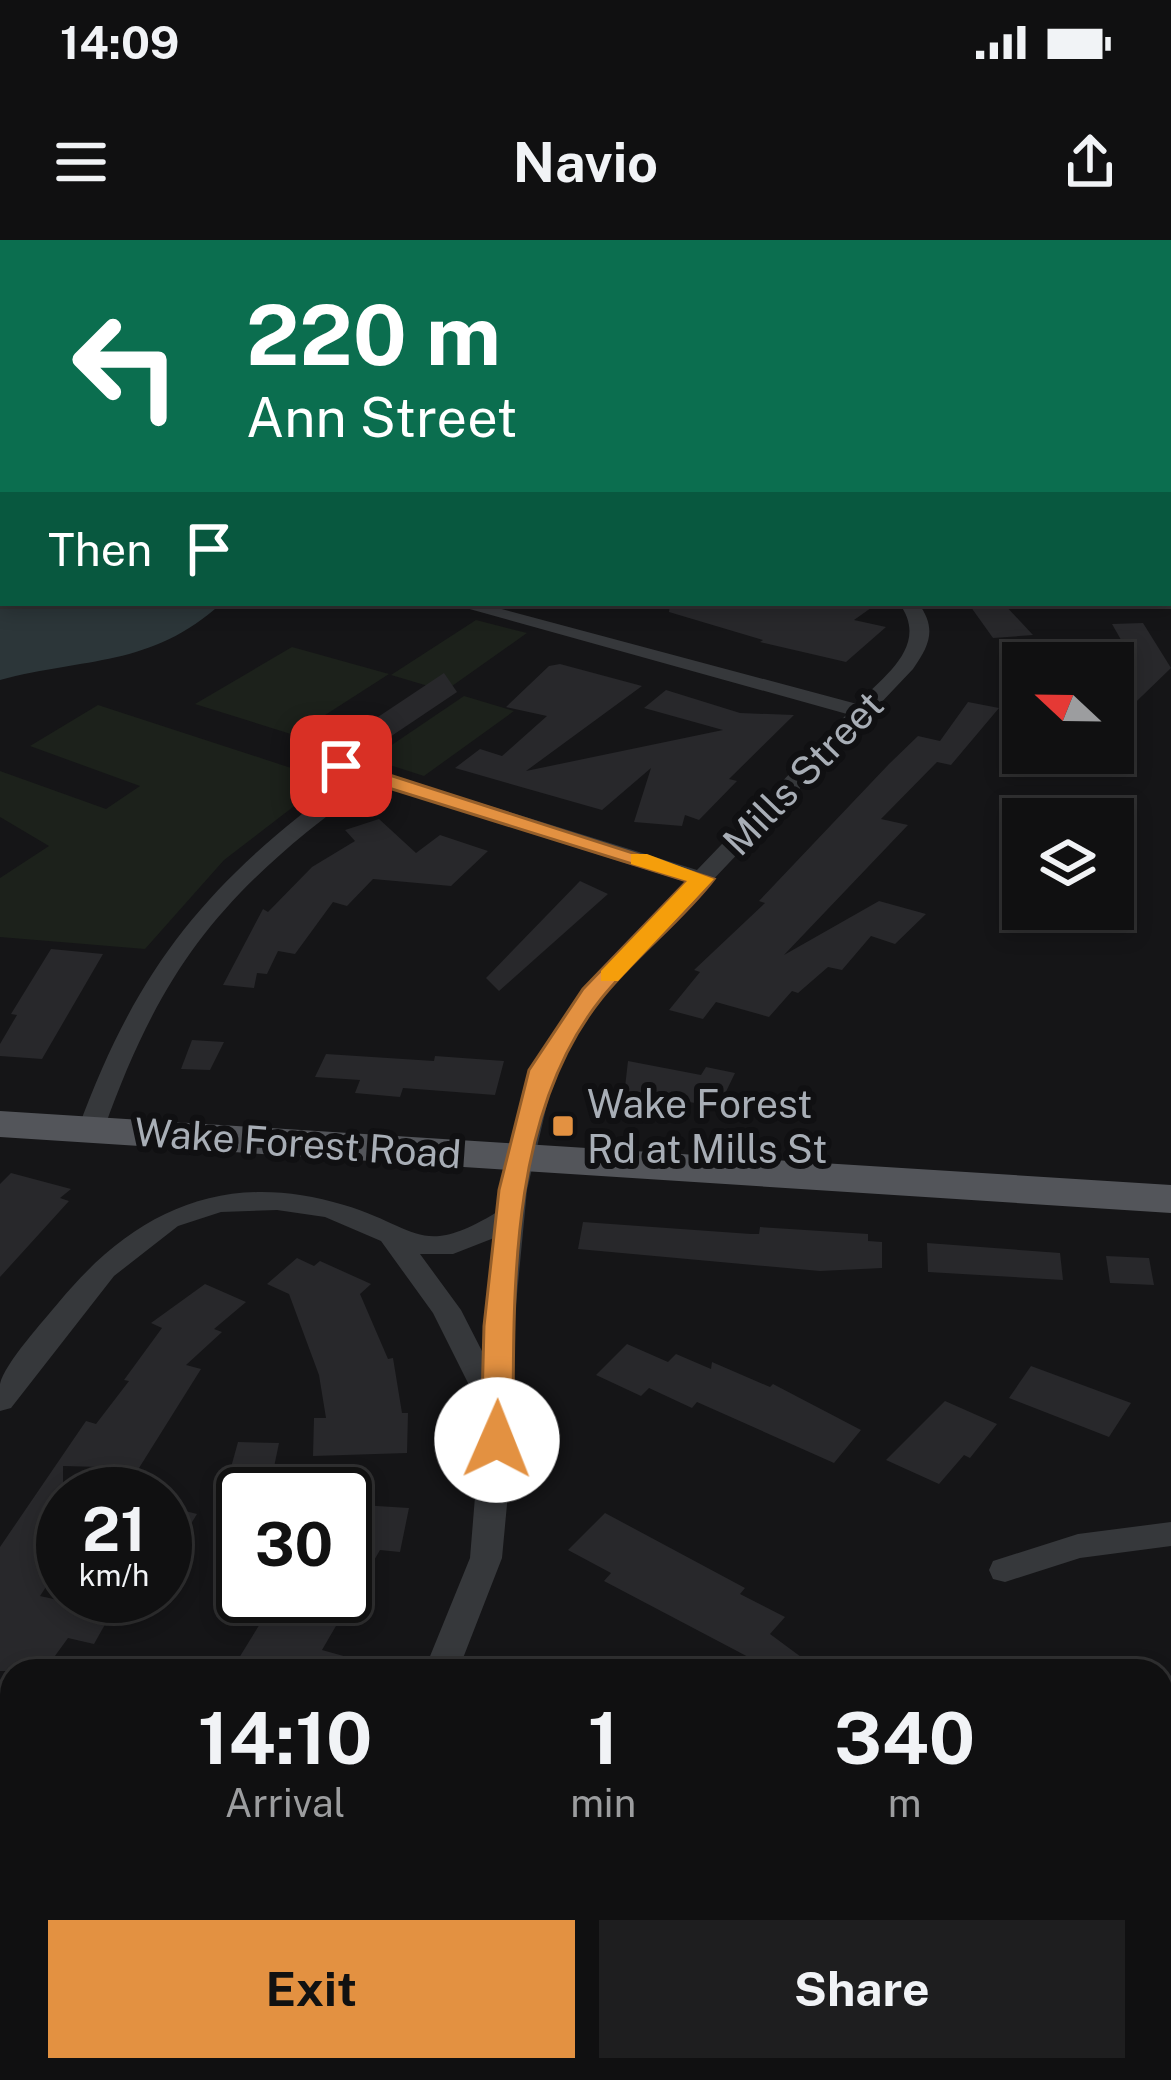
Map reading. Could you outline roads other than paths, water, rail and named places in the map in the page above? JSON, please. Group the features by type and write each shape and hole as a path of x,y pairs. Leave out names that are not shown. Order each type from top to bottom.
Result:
{"main road":[{"name":"Wake Forest Road","path":"0,1124 1171,1199"}],"street":[{"path":"468,606 858,711"},
{"name":"Mills Street","path":"446,1659 485,1558 498,1412 499,1326 511,1216 542,1070 558,1038 591,994 918,650 923,625 910,606"},
{"path":"315,758 703,879"},
{"path":"92,1130 151,988 191,927 243,870 368,775"},
{"path":"0,1401 105,1269 147,1232 176,1216 238,1203 295,1202 323,1207 416,1245 446,1247 511,1216"},
{"path":"391,1235 446,1310 498,1412"},
{"path":"1005,1570 1078,1546 1171,1534"}],"place":[{"name":"Wake Forest Rd at Mills St","path":"563,1126"}]}
